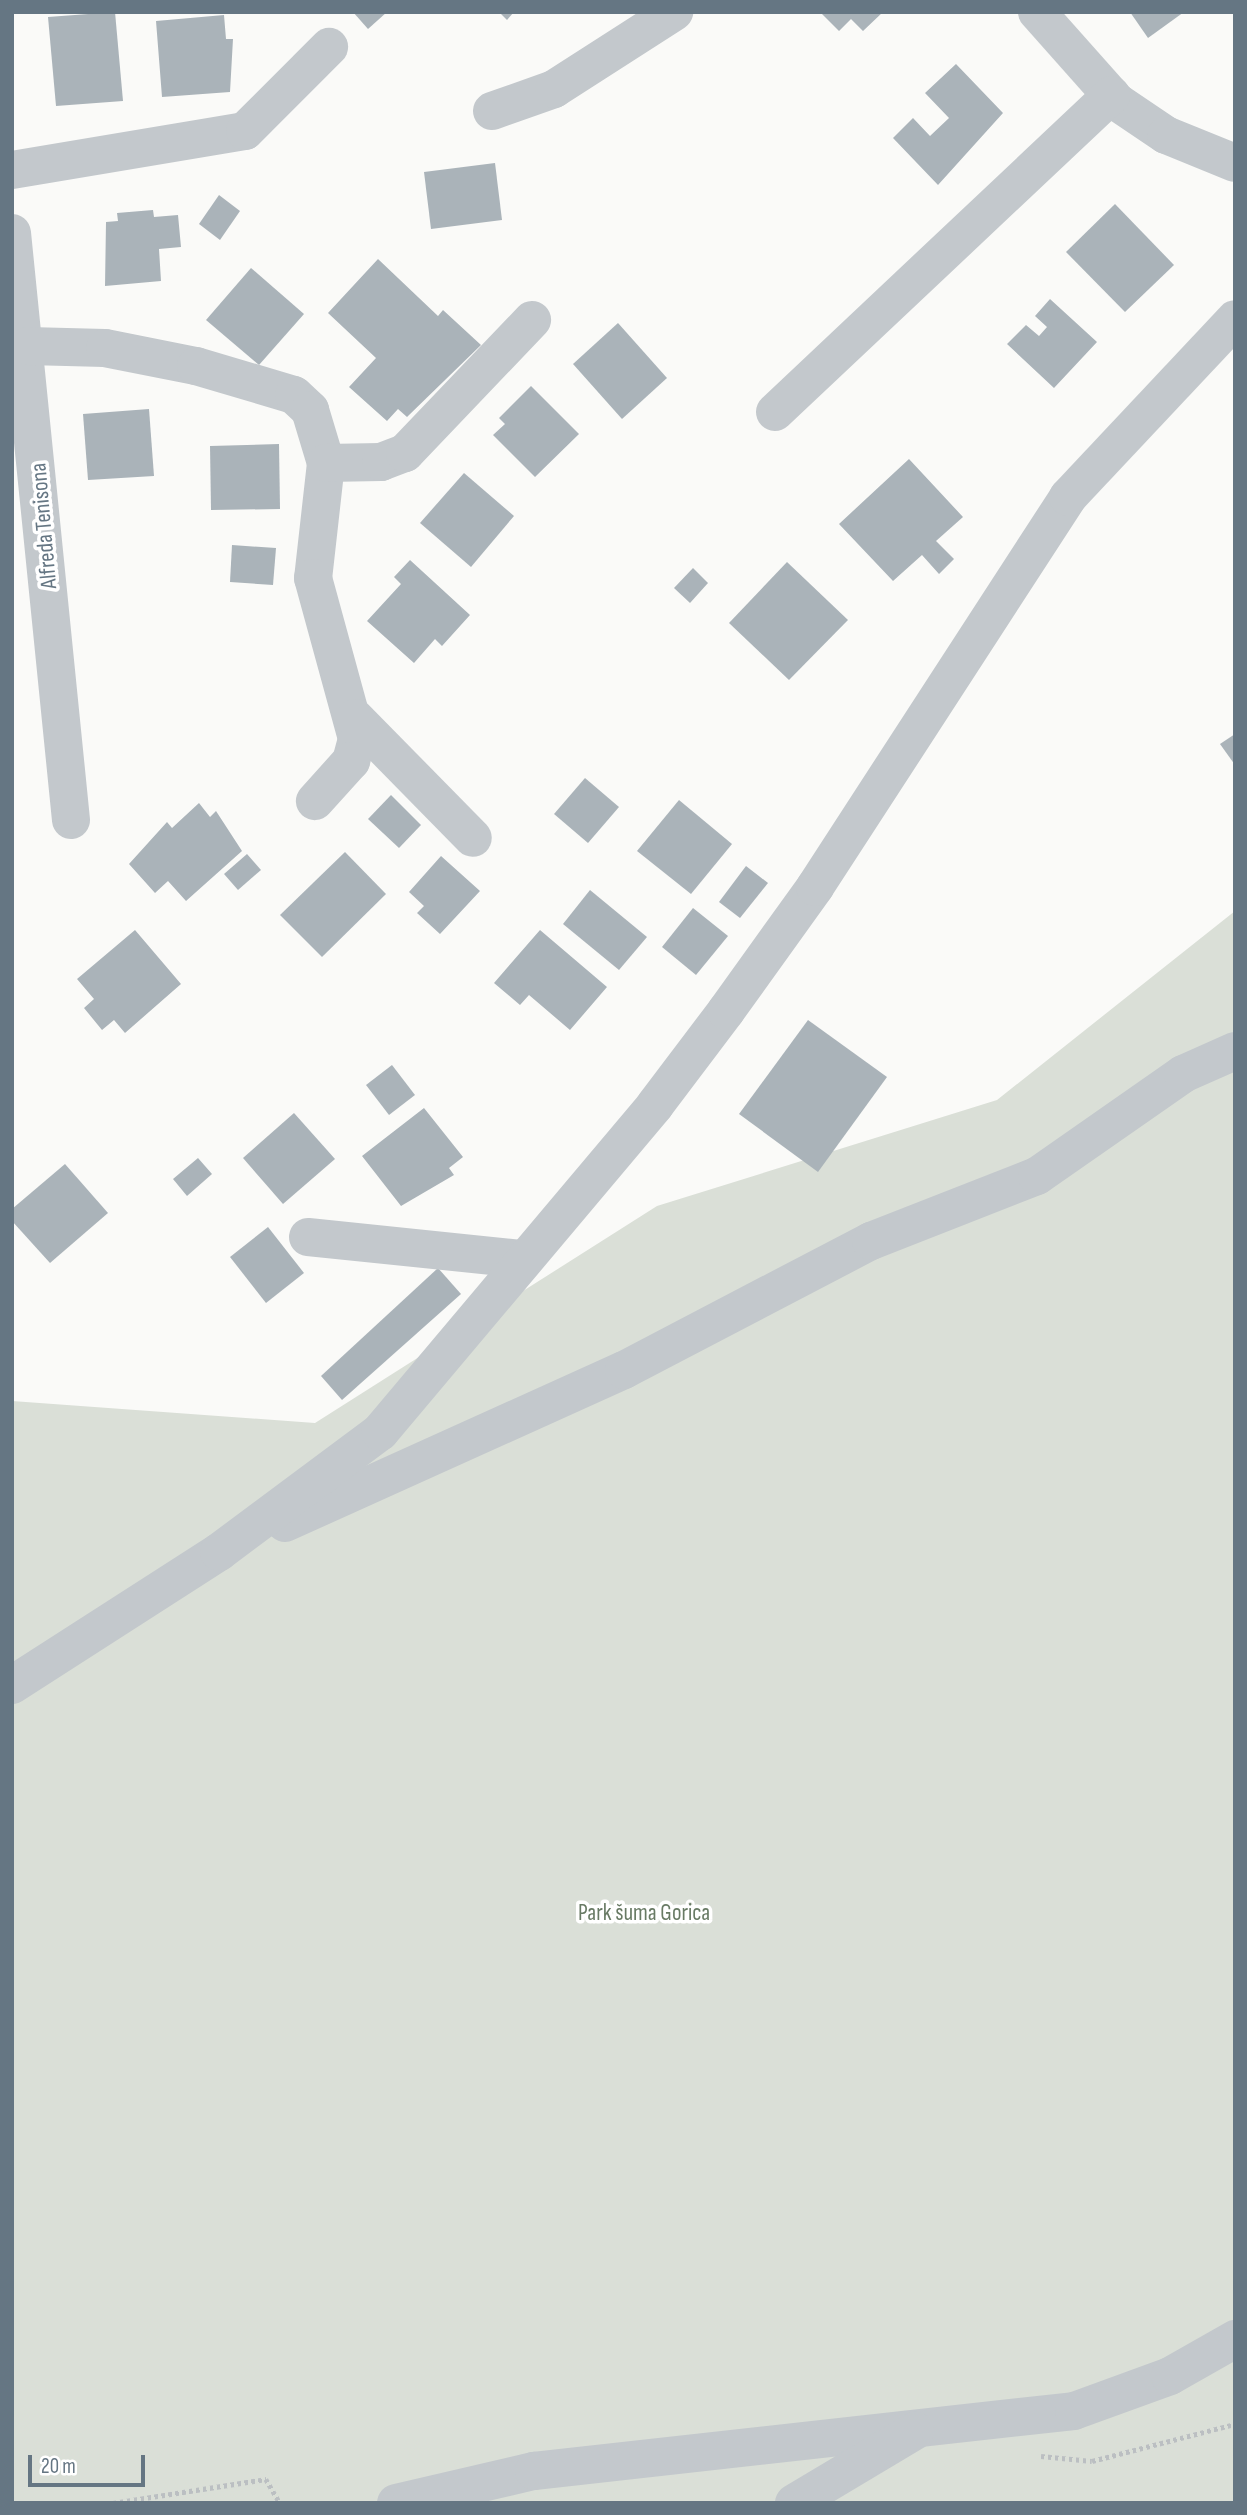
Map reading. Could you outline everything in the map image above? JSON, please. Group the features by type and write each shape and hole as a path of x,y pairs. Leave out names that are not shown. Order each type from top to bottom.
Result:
{"street":[{"path":"492,111 554,89 674,12"},
{"path":"1037,12 1111,95 1166,135 1235,163"},
{"path":"12,170 245,131 329,47"},
{"path":"775,412 1111,95"},
{"name":"Alfreda Tenisona","path":"12,233 28,346 71,820"},
{"path":"12,1685 219,1552 380,1432 521,1259 655,1105 815,887 1068,496 1235,319"},
{"path":"326,463 381,463 405,453 532,320"},
{"path":"28,346 105,348 295,395 310,410 326,463 313,578 355,718 352,761 315,801"},
{"path":"355,718 473,838"},
{"path":"219,1552 624,1370 871,1241 1037,1176 1183,1074 1235,1051"},
{"path":"308,1237 521,1259"},
{"path":"396,2503 534,2470 926,2425 1074,2411 1170,2376 1235,2339"},
{"path":"794,2503 926,2425"}],"path":[{"path":"1034,2456 1092,2461 1235,2424"},
{"path":"113,2503 266,2479 280,2503"}],"green space":[{"name":"Park šuma Gorica","path":"1235,911 1235,2503 12,2503 12,1401 315,1423 657,1206 997,1100"}],"building":[{"path":"115,12 123,101 56,106 48,17"},
{"path":"353,12 387,12 368,29"},
{"path":"499,12 514,12 507,20"},
{"path":"820,12 883,12 863,31 851,19 839,31"},
{"path":"1130,12 1184,12 1148,38"},
{"path":"224,15 226,39 233,39 230,92 162,97 156,21"},
{"path":"956,64 1003,113 938,185 893,138 913,118 930,136 949,118 925,93"},
{"path":"495,163 502,220 431,229 424,172"},
{"path":"219,195 240,211 220,240 199,224"},
{"path":"1115,204 1174,265 1125,312 1066,252"},
{"path":"153,210 154,217 178,215 181,247 159,249 161,281 105,286 106,222 118,221 117,213"},
{"path":"378,259 438,316 443,310 481,345 407,417 398,409 387,421 349,387 376,358 328,313"},
{"path":"251,268 304,314 259,365 206,320"},
{"path":"1050,299 1097,342 1054,388 1007,344 1026,325 1039,336 1047,327 1035,316"},
{"path":"618,323 667,378 622,419 573,364"},
{"path":"531,386 579,434 535,477 493,435 505,424 499,418"},
{"path":"149,409 154,476 88,480 83,414"},
{"path":"279,444 280,509 211,510 210,446"},
{"path":"909,459 963,517 936,541 954,559 939,574 922,555 893,581 839,524"},
{"path":"464,473 514,516 471,567 420,523"},
{"path":"232,545 276,548 273,585 230,582"},
{"path":"410,560 470,615 442,646 435,639 414,663 367,621 401,584 394,577"},
{"path":"787,562 848,620 789,680 729,623"},
{"path":"693,568 708,583 690,603 674,588"},
{"path":"1235,734 1235,765 1220,744"},
{"path":"585,778 619,807 588,843 554,814"},
{"path":"391,795 421,825 399,848 368,819"},
{"path":"679,800 732,844 691,894 637,851"},
{"path":"199,803 210,817 216,811 242,851 186,901 168,881 155,893 129,864 167,822 172,828"},
{"path":"345,852 386,894 322,957 280,915"},
{"path":"247,854 261,870 238,890 224,874"},
{"path":"441,856 480,891 440,934 417,913 424,906 409,892"},
{"path":"746,866 768,883 740,918 719,902"},
{"path":"590,890 647,937 619,970 563,924"},
{"path":"693,908 728,936 696,975 662,947"},
{"path":"135,930 181,984 125,1033 114,1020 102,1030 84,1008 94,999 77,979"},
{"path":"540,930 607,987 570,1030 529,995 520,1005 494,983"},
{"path":"808,1020 887,1077 818,1172 739,1114"},
{"path":"392,1065 415,1095 389,1115 366,1085"},
{"path":"424,1108 463,1157 449,1168 454,1175 401,1206 362,1156"},
{"path":"294,1113 335,1159 283,1204 243,1158"},
{"path":"198,1158 212,1174 187,1196 173,1179"},
{"path":"65,1164 108,1213 50,1263 12,1221 12,1209"},
{"path":"268,1227 304,1273 266,1303 230,1257"},
{"path":"438,1268 461,1294 342,1400 321,1376"}]}
